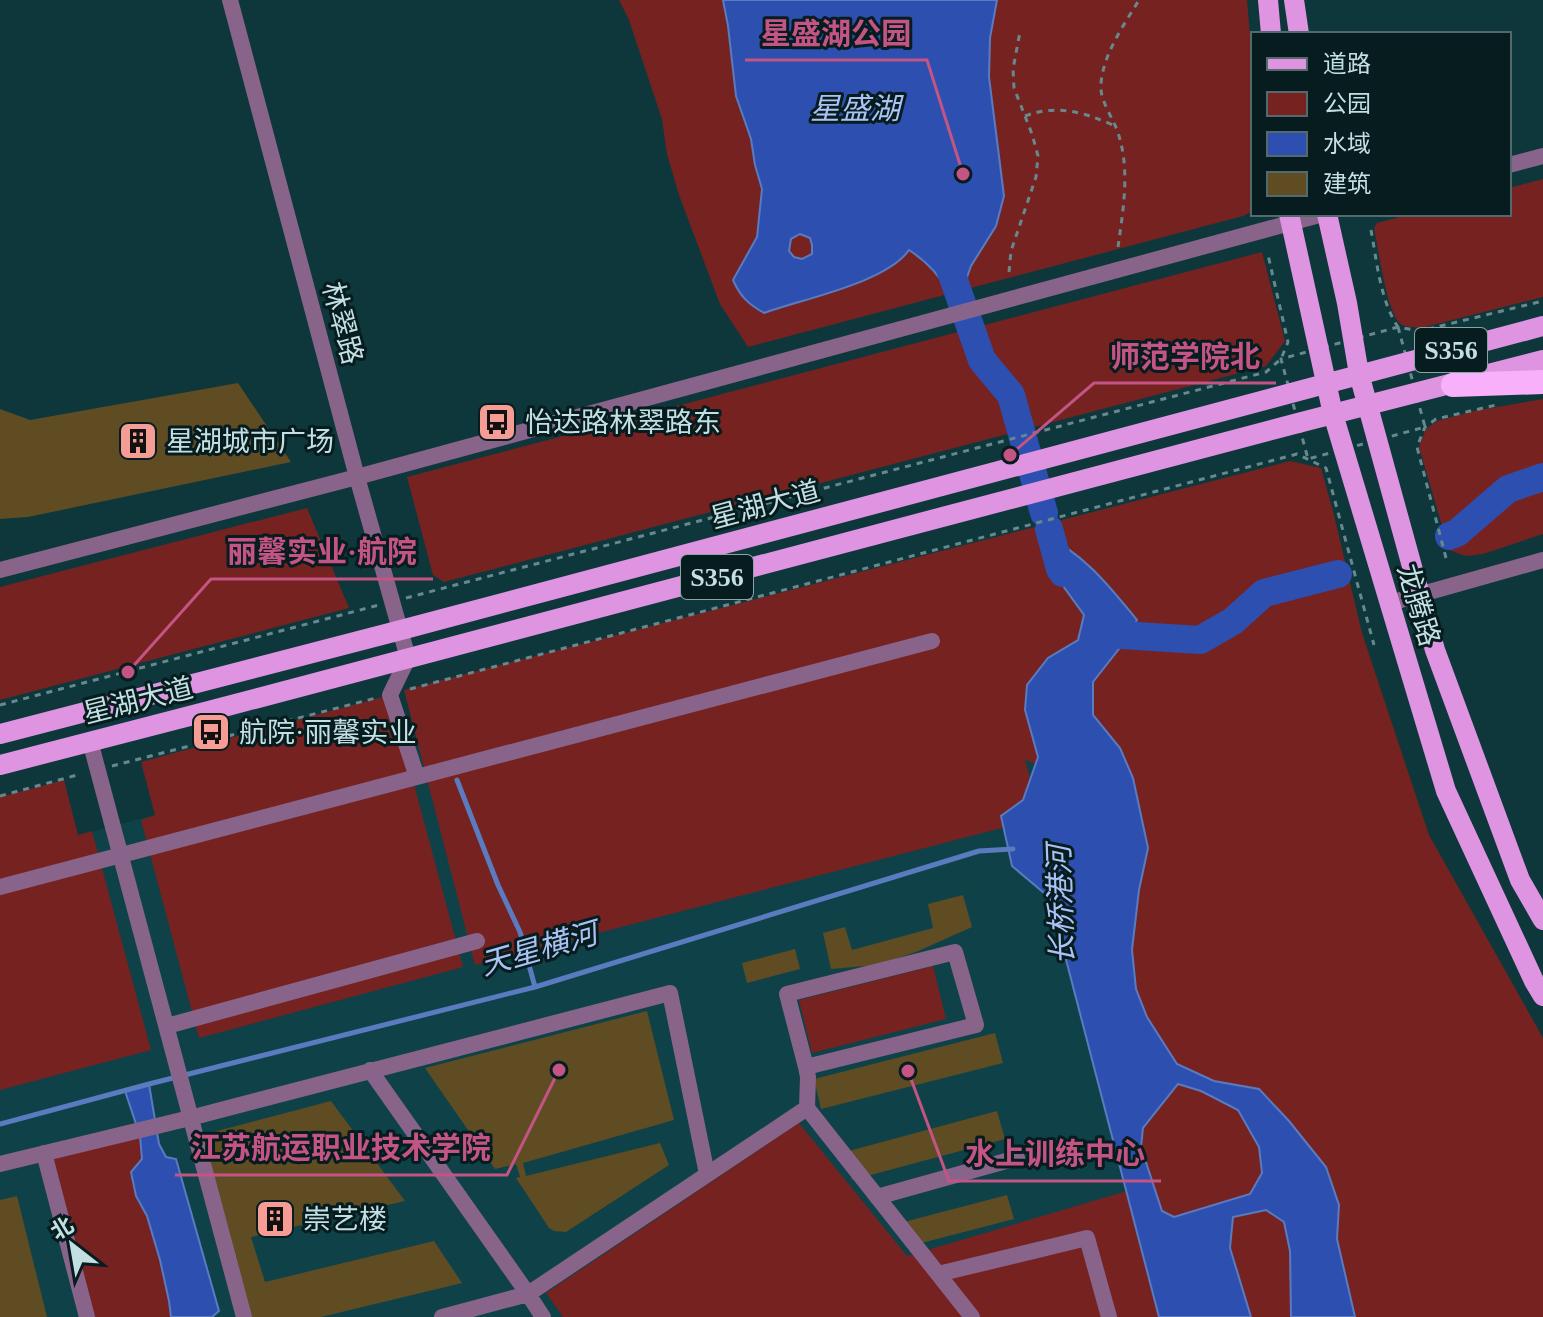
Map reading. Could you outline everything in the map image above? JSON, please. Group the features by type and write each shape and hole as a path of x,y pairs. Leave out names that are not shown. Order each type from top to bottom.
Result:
{"highway":[{"path":"1453,385 1543,382"}],"main road":[{"path":"1268,0 1271,32"},
{"path":"1294,0 1299,32"},
{"name":"龙腾路","path":"1325,216 1347,303 1359,374 1435,650 1520,880 1543,920"},
{"name":"龙腾路","path":"1290,219 1333,414 1446,791 1543,996"},
{"name":"星湖大道","path":"0,734 1543,326"},
{"name":"星湖大道","path":"0,765 1543,360"}],"street":[{"name":"林翠路","path":"230,0 408,658"},
{"path":"1511,164 1543,156"},
{"path":"0,570 357,477 1021,297 1290,219 1311,216"},
{"path":"1390,603 1543,560"},
{"path":"0,887 932,641"},
{"path":"408,658 390,695 417,777"},
{"path":"90,741 244,1317"},
{"path":"167,1026 477,941"},
{"path":"806,1067 976,1025 955,952 787,994 808,1077 807,1108 972,1317"},
{"path":"0,1164 190,1118 670,993 707,1174"},
{"path":"370,1070 543,1317"},
{"path":"442,1317 528,1294 807,1108"},
{"path":"44,1153 87,1317"},
{"path":"877,1197 1017,1158"},
{"path":"938,1274 1087,1238 1109,1317"}],"path":[{"path":"1118,247 1125,170 1119,136 1100,87 1104,66 1139,0"},
{"path":"1009,272 1011,251 1036,177 1038,156 1014,88 1013,69 1020,32"},
{"path":"1025,116 1041,110 1074,110 1115,125"},
{"path":"1371,230 1386,299 1398,327 1420,331 1543,301"},
{"path":"0,705 1266,372 1281,359 1288,342 1268,255"},
{"path":"1446,558 1417,447 1425,427 1436,419 1496,405"},
{"path":"0,796 1297,454 1326,468 1374,645"}],"shaded area":[{"path":"984,601 1084,790 1177,1317 0,1317 0,856"}],"green space":[{"path":"619,0 1247,0 1251,47 1251,212 748,347 720,304 679,195 667,154 662,119 629,20"},
{"path":"1543,179 1543,297 1421,328 1402,325 1388,296 1374,228 1377,223 1403,216 1511,216 1511,187"},
{"path":"1262,252 1285,341 1266,366 444,582 433,575 407,477"},
{"path":"1543,399 1543,534 1483,554 1466,556 1449,550 1419,447 1426,429 1437,421 1474,411"},
{"path":"1290,461 1321,468 1362,633 1429,835 1543,1038 1543,1317 1177,1317 1146,1188 1084,790 1025,759 1040,818 475,965 404,690"},
{"path":"307,508 349,608 0,700 0,587"},
{"path":"390,695 463,967 199,1038 141,820 155,815 141,762"},
{"path":"64,780 78,835 92,831 151,1050 0,1090 0,797"},
{"path":"933,966 946,1019 812,1053 799,1000"},
{"path":"799,1123 907,1256 1127,1191 1159,1317 563,1317 546,1293"},
{"path":"140,1136 143,1160 136,1196 147,1216 160,1260 171,1317 94,1317 49,1158"}],"water":[{"name":"星盛湖","path":"723,0 997,0 990,38 989,77 1004,196 996,226 971,266 964,286 948,291 931,268 909,250 898,262 863,281 764,313 745,299 733,280 757,237 762,189 751,139 736,96","holes":["800,234 810,238 812,254 802,259 794,257 789,251 791,239"]},
{"path":"1043,535 1083,561 1137,620 1093,682 1093,715 1120,748 1133,778 1148,848 1132,950 1136,989 1147,1017 1177,1064 1214,1081 1259,1089 1326,1167 1339,1205 1337,1239 1355,1317 1291,1317 1290,1251 1284,1222 1266,1210 1233,1217 1230,1248 1251,1317 1159,1317 1050,898 1012,866 1001,816 1023,800 1038,757 1025,710 1027,685 1048,658 1078,640 1084,615 1053,572","holes":["1178,1084 1201,1091 1238,1110 1259,1147 1262,1173 1250,1194 1174,1217 1162,1211 1141,1147 1143,1128"]},
{"path":"149,1084 159,1144 166,1157 176,1159 219,1311 212,1317 171,1317 160,1260 147,1216 136,1196 131,1172 142,1159 140,1136 125,1091"}],"building":[{"name":"星湖城市广场","path":"238,383 291,462 28,517 0,519 0,409 30,420"},
{"path":"963,895 972,927 916,952 877,965 831,969 823,933 845,927 852,950 933,928 928,904"},
{"path":"795,949 800,969 747,983 742,963"},
{"path":"647,1011 674,1120 523,1163 526,1176 660,1143 669,1165 566,1232 554,1231 516,1178 520,1177 516,1164 495,1169 425,1068"},
{"path":"995,1033 1003,1063 821,1109 814,1079"},
{"name":"崇艺楼","path":"331,1101 405,1201 251,1237 265,1282 434,1241 462,1283 321,1317 249,1317 198,1136"},
{"path":"997,1111 1005,1139 852,1180 845,1152"},
{"path":"1007,1195 1014,1219 906,1247 900,1223"},
{"path":"17,1196 47,1317 0,1317 0,1200"}],"waterway":[{"name":"长桥港河","path":"944,252 982,360 1011,395 1044,513"},
{"name":"天星横河","path":"1449,536 1457,533 1508,489 1543,477"},
{"name":"长桥港河","path":"1049,529 1063,573"},
{"name":"天星横河","path":"1106,634 1200,640 1233,621 1264,593 1338,574"},
{"path":"457,780 520,932 535,987"},
{"name":"天星横河","path":"0,1124 535,987 979,851 1013,849"}],"place":[{"name":"星盛湖公园","path":"963,174"},
{"name":"怡达路林翠路东","path":"497,422"},
{"name":"星湖城市广场","path":"138,441"},
{"name":"师范学院北","path":"1010,455"},
{"name":"丽馨实业·航院","path":"128,672"},
{"name":"航院·丽馨实业","path":"211,732"},
{"name":"江苏航运职业技术学院","path":"559,1070"},
{"name":"水上训练中心","path":"908,1071"},
{"name":"崇艺楼","path":"275,1219"}]}
